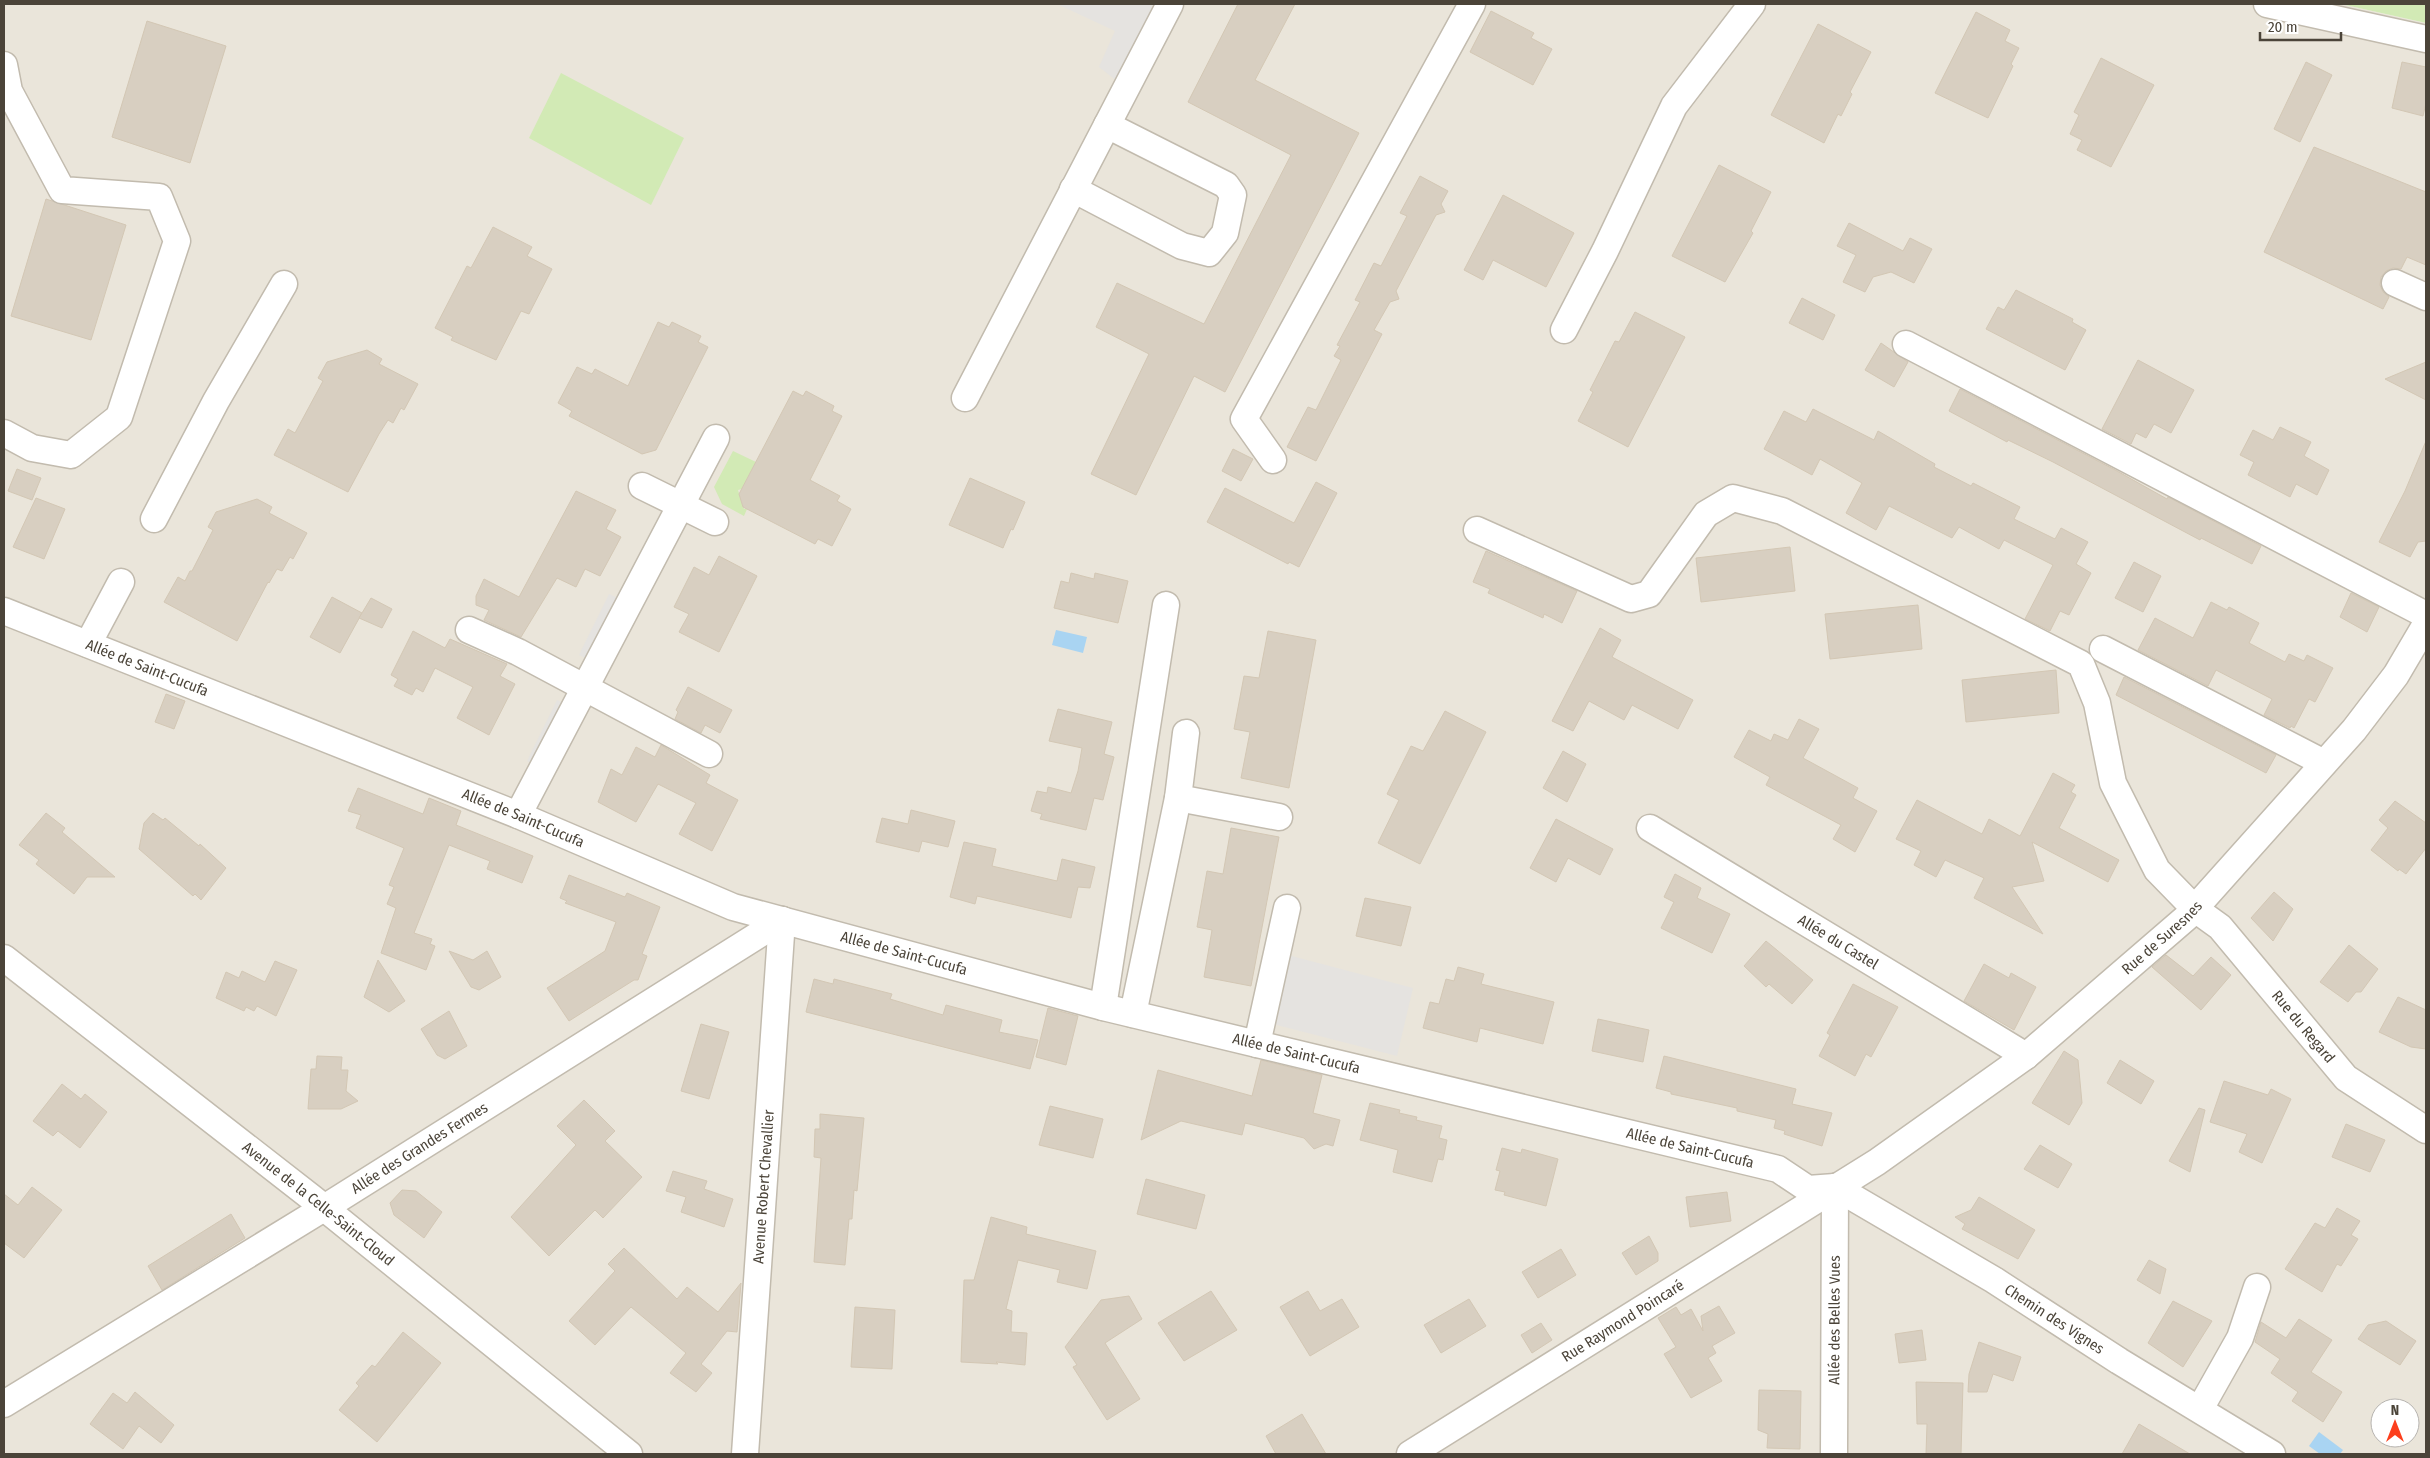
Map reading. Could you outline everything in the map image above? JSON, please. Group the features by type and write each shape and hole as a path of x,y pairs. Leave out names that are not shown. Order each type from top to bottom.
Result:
{"street":[{"path":"965,398 1170,4"},
{"path":"1273,460 1244,419 1472,4"},
{"path":"1564,330 1606,251 1674,106 1752,4"},
{"path":"2267,4 2426,40"},
{"path":"4,65 9,91 62,190 159,197 177,240 119,417 71,455 32,448 4,433"},
{"path":"1073,189 1182,246 1209,253 1224,233 1233,195 1226,185 1107,125"},
{"path":"2395,283 2426,297"},
{"path":"154,519 216,402 284,284"},
{"path":"1906,344 2426,615"},
{"path":"518,815 716,438"},
{"path":"642,486 715,522"},
{"name":"Rue du Regard","path":"1477,530 1631,599 1649,594 1706,514 1732,498 1782,511 2081,664 2097,703 2113,783 2157,870 2195,909 2226,934 2346,1078 2426,1130"},
{"path":"88,644 120,582"},
{"path":"1102,1007 1166,605"},
{"name":"Allée de Saint-Cucufa","path":"4,611 518,815 733,907 1102,1007 1778,1169 1808,1189 1836,1187"},
{"name":"Rue de Suresnes","path":"1836,1187 1877,1162 2026,1056 2195,909 2354,730 2396,675 2426,624"},
{"path":"469,630 518,652 708,754"},
{"path":"2103,650 2324,763"},
{"path":"1134,1014 1178,798 1186,733"},
{"path":"1178,798 1279,817"},
{"name":"Allée du Castel","path":"1650,828 2026,1056"},
{"path":"1257,1044 1287,908"},
{"name":"Allée des Grandes Fermes","path":"4,1404 324,1208 782,920"},
{"name":"Avenue Robert Chevallier","path":"745,1454 782,920"},
{"name":"Avenue de la Celle-Saint-Cloud","path":"4,958 324,1208 629,1454"},
{"name":"Chemin des Vignes","path":"1836,1187 1994,1280 2119,1361 2272,1454"},
{"name":"Rue Raymond Poincaré","path":"1410,1454 1836,1187"},
{"name":"Allée des Belles Vues","path":"1834,1454 1836,1187"},
{"path":"2200,1409 2240,1338 2258,1287"}],"shaded area":[{"path":"4,4 2341,4 2426,23 2426,1454 4,1454"},
{"path":"1057,4 1156,4 1117,81 1099,67 1115,31"},
{"path":"609,594 620,599 590,660 579,655"},
{"path":"557,700 568,705 538,767 527,761"},
{"path":"1284,954 1413,988 1397,1056 1269,1023"}],"green space":[{"path":"2341,4 2426,4 2426,23"},
{"path":"561,73 684,138 651,205 529,138"},
{"path":"733,451 756,462 742,489 738,490 744,509 747,509 744,516 722,504 714,487"}],"water":[{"path":"1056,630 1087,637 1083,653 1052,645"},
{"path":"2319,1432 2343,1450 2340,1454 2320,1454 2309,1446"}],"building":[{"path":"1238,4 1295,4 1255,80 1359,133 1225,392 1194,376 1136,495 1091,474 1149,354 1096,327 1117,283 1204,324 1291,155 1188,102"},
{"path":"1491,11 1534,33 1531,38 1552,49 1533,85 1470,52"},
{"path":"1976,12 2010,30 2005,41 2019,48 2011,64 2013,66 1988,118 1935,93"},
{"path":"147,21 226,46 190,163 112,137"},
{"path":"1818,24 1871,52 1850,92 1852,94 1841,116 1838,114 1824,143 1771,115"},
{"path":"2101,58 2154,85 2111,167 2077,150 2082,140 2070,134 2079,115 2074,112"},
{"path":"2306,62 2332,75 2300,142 2274,129"},
{"path":"2402,62 2426,67 2426,103 2423,116 2392,108"},
{"path":"2314,147 2426,192 2426,265 2407,257 2401,269 2393,268 2386,271 2381,277 2380,285 2383,292 2389,297 2383,309 2264,252"},
{"path":"1719,165 1771,192 1751,231 1753,233 1725,282 1672,256"},
{"path":"1420,176 1448,191 1441,204 1445,212 1436,215 1396,291 1399,299 1390,302 1374,330 1382,334 1316,461 1287,447 1308,407 1316,410 1341,360 1334,356 1340,346 1337,345 1360,302 1355,300 1374,263 1381,266 1407,216 1400,213"},
{"path":"1503,195 1574,233 1546,287 1493,260 1483,280 1464,270"},
{"path":"46,199 126,225 91,340 11,316"},
{"path":"1849,223 1903,251 1910,238 1932,249 1914,283 1891,272 1873,277 1865,292 1843,282 1856,255 1837,246"},
{"path":"493,227 532,247 527,256 552,269 529,314 521,311 496,360 451,340 453,337 435,328 467,266 471,268"},
{"path":"2016,290 2073,319 2072,322 2086,330 2065,370 1986,329 1998,307 2004,310"},
{"path":"1802,298 1835,315 1823,340 1789,323"},
{"path":"1635,312 1685,337 1628,447 1578,421 1593,392 1590,390 1615,341 1619,342"},
{"path":"658,322 669,327 672,322 701,336 698,342 708,347 656,450 642,454 569,416 572,411 558,403 577,367 592,374 595,369 628,386"},
{"path":"1881,343 1908,362 1894,387 1865,370"},
{"path":"367,350 382,359 379,364 418,384 404,410 401,408 393,423 388,420 348,492 274,455 288,429 295,433 323,381 318,378 327,362"},
{"path":"2138,360 2194,390 2171,433 2154,424 2146,438 2136,433 2131,444 2102,429"},
{"path":"2426,362 2426,400 2385,379"},
{"path":"1960,389 2167,499 2168,497 2261,546 2252,564 2201,538 2200,540 2053,462 2008,440 2007,442 1949,411"},
{"path":"793,391 803,396 806,391 834,406 832,411 842,416 810,480 840,496 837,501 851,509 832,546 818,539 815,544 743,507 739,494"},
{"path":"1813,409 1874,440 1878,431 1935,464 1934,467 1971,486 1973,483 2020,507 2014,519 2055,539 2061,528 2088,542 2076,564 2091,573 2069,615 2060,611 2050,631 2025,619 2053,565 2004,540 1999,549 1959,527 1952,538 1889,506 1876,530 1846,513 1862,483 1820,459 1812,475 1764,449 1784,411 1806,422"},
{"path":"2280,427 2311,442 2304,456 2329,470 2317,495 2296,484 2290,497 2248,475 2254,462 2240,455 2253,430 2273,440"},
{"path":"2426,441 2426,541 2418,542 2410,557 2379,542 2405,491"},
{"path":"1233,449 1253,459 1241,481 1222,471"},
{"path":"17,469 41,478 32,500 8,491"},
{"path":"970,478 1025,502 1003,548 949,525"},
{"path":"1316,482 1337,493 1299,567 1289,562 1288,564 1207,522 1225,488 1294,523"},
{"path":"576,491 616,510 606,529 621,537 600,576 585,569 576,587 557,578 521,637 484,620 489,610 476,605 476,596 484,579 519,597"},
{"path":"36,498 65,509 44,559 13,547"},
{"path":"257,499 272,507 269,513 307,533 293,559 290,557 282,571 277,569 268,582 237,641 164,602 178,577 185,581 190,571 192,571 213,530 208,527 216,512"},
{"path":"1790,547 1795,591 1701,602 1696,558"},
{"path":"1486,551 1577,591 1562,623 1544,614 1543,618 1488,593 1490,589 1473,582"},
{"path":"719,556 757,576 719,652 679,632 689,614 674,607 694,567 709,575"},
{"path":"2134,562 2161,576 2143,612 2115,598"},
{"path":"1071,573 1094,579 1095,573 1128,581 1118,623 1054,608 1061,581 1069,583"},
{"path":"2351,593 2379,607 2367,632 2340,617"},
{"path":"332,597 362,613 340,653 310,637"},
{"path":"371,598 392,609 382,628 359,618"},
{"path":"2211,602 2227,610 2229,607 2259,623 2249,643 2285,662 2289,654 2304,661 2307,655 2333,668 2315,702 2309,699 2294,728 2291,726 2290,728 2264,715 2272,699 2216,670 2208,686 2138,650 2155,618 2193,638"},
{"path":"1918,605 1922,649 1830,659 1825,614"},
{"path":"1600,628 1621,640 1612,657 1693,700 1678,729 1632,705 1624,720 1589,701 1573,731 1552,721"},
{"path":"413,631 445,648 450,639 507,664 500,676 515,684 489,735 457,718 473,687 435,668 423,692 416,688 412,695 394,686 398,679 391,675"},
{"path":"1268,631 1316,640 1289,788 1241,778 1250,732 1234,729 1244,676 1259,678"},
{"path":"2056,670 2059,713 1966,722 1962,680"},
{"path":"2124,677 2276,755 2266,773 2116,695"},
{"path":"688,687 732,710 720,733 705,725 701,733 675,719 678,712 676,710"},
{"path":"166,694 185,701 174,729 155,722"},
{"path":"1058,709 1112,722 1104,754 1114,757 1103,800 1094,798 1086,830 1040,819 1042,814 1031,811 1037,791 1047,793 1048,787 1071,793 1078,771 1082,748 1049,741"},
{"path":"1445,711 1486,732 1420,864 1378,843 1399,800 1387,794 1411,746 1423,751"},
{"path":"1799,719 1819,729 1803,758 1858,788 1853,798 1877,811 1855,852 1833,839 1841,825 1766,785 1770,777 1734,757 1749,730 1771,741 1774,734 1788,740"},
{"path":"661,745 710,775 706,783 738,800 712,851 679,834 696,803 658,784 636,822 598,802 611,769 622,775 636,747 655,757"},
{"path":"1563,751 1586,764 1567,802 1543,788"},
{"path":"2053,773 2075,785 2071,792 2076,795 2059,828 2119,860 2108,882 2032,842 2044,881 2012,887 2043,934 1974,898 1984,878 1945,860 1936,877 1914,865 1921,851 1896,839 1917,800 1982,834 1989,819 2020,836"},
{"path":"358,788 423,814 429,798 461,811 456,825 533,856 522,883 487,869 490,861 449,845 414,933 432,939 430,944 435,946 426,970 381,953 396,908 387,904 394,887 389,885 404,848 356,828 361,815 348,811"},
{"path":"2395,801 2426,823 2426,848 2406,874 2399,869 2398,871 2371,850 2388,828 2379,820"},
{"path":"911,810 955,821 948,847 922,841 919,852 876,842 882,818 908,824"},
{"path":"46,813 65,828 62,832 115,877 87,877 74,894 36,864 39,860 19,845"},
{"path":"153,813 163,820 165,818 199,846 200,844 226,868 201,900 195,894 193,896 139,849 144,823"},
{"path":"1556,819 1613,849 1600,875 1568,858 1556,882 1530,868"},
{"path":"1231,828 1279,837 1251,986 1204,977 1212,930 1197,927 1207,871 1223,874"},
{"path":"964,842 996,849 992,866 1057,881 1062,859 1095,867 1090,888 1078,887 1071,918 977,896 975,904 950,897"},
{"path":"1675,874 1701,888 1697,898 1730,914 1712,953 1661,928 1674,902 1664,897"},
{"path":"569,875 625,897 627,893 660,907 642,954 647,956 638,980 634,980 569,1021 547,988 605,951 616,922 565,903 567,901 560,898"},
{"path":"2274,892 2293,909 2273,941 2251,918"},
{"path":"1365,898 1411,907 1401,946 1356,936"},
{"path":"1766,941 1813,980 1792,1004 1769,984 1766,987 1744,966"},
{"path":"2349,945 2378,969 2361,992 2356,992 2348,1002 2320,982"},
{"path":"449,951 473,960 487,951 501,977 479,990 471,987"},
{"path":"2166,955 2193,976 2211,957 2231,975 2201,1010 2152,967"},
{"path":"378,960 405,1001 389,1012 364,997"},
{"path":"275,961 297,970 276,1016 257,1006 254,1011 246,1007 244,1011 216,998 226,972 239,978 242,971 265,982"},
{"path":"1984,964 2009,978 2011,973 2036,987 2014,1030 1964,1001"},
{"path":"1458,967 1484,974 1481,984 1554,1002 1543,1044 1480,1028 1477,1042 1423,1028 1430,1002 1439,1004 1446,979 1454,981"},
{"path":"814,979 833,984 834,979 892,994 890,999 943,1015 946,1005 1002,1020 999,1032 1038,1040 1030,1069 806,1012"},
{"path":"1853,984 1898,1007 1871,1057 1866,1054 1855,1076 1819,1056 1830,1035 1827,1033"},
{"path":"2398,997 2426,1010 2426,1049 2411,1047 2379,1032"},
{"path":"1048,1008 1078,1016 1066,1065 1036,1057"},
{"path":"449,1011 467,1046 445,1059 437,1055 421,1029"},
{"path":"1598,1019 1649,1030 1643,1062 1592,1051"},
{"path":"701,1024 729,1032 709,1099 681,1091"},
{"path":"2064,1051 2078,1060 2082,1103 2069,1125 2032,1103"},
{"path":"317,1056 342,1057 341,1070 348,1070 346,1091 358,1101 341,1109 308,1109 311,1069 316,1069"},
{"path":"1664,1056 1796,1089 1792,1104 1832,1113 1822,1146 1784,1134 1785,1131 1774,1128 1776,1120 1737,1111 1737,1108 1671,1094 1671,1092 1656,1088"},
{"path":"1261,1060 1322,1075 1313,1113 1340,1120 1333,1146 1326,1144 1314,1149 1304,1138 1245,1123 1242,1135 1181,1121 1141,1140 1158,1070 1252,1096"},
{"path":"2120,1060 2154,1081 2141,1104 2107,1083"},
{"path":"2224,1081 2268,1095 2271,1089 2291,1099 2262,1163 2239,1152 2247,1134 2210,1122"},
{"path":"62,1084 81,1099 85,1094 107,1112 80,1148 58,1131 53,1136 33,1121"},
{"path":"584,1100 615,1131 605,1141 642,1177 603,1218 595,1210 549,1256 511,1217 576,1145 557,1126"},
{"path":"1370,1103 1400,1110 1399,1113 1417,1117 1416,1120 1442,1126 1439,1138 1447,1140 1443,1160 1438,1159 1432,1182 1393,1172 1398,1150 1360,1140"},
{"path":"1050,1106 1103,1119 1093,1158 1039,1145"},
{"path":"2199,1108 2205,1110 2190,1172 2169,1161"},
{"path":"820,1114 864,1118 857,1191 854,1190 852,1219 849,1219 845,1265 814,1262 821,1158 814,1157 815,1129 820,1129"},
{"path":"2346,1124 2385,1140 2370,1172 2332,1157"},
{"path":"2040,1145 2072,1164 2058,1188 2024,1169"},
{"path":"1502,1148 1521,1153 1522,1149 1558,1159 1546,1206 1504,1195 1505,1192 1495,1190 1500,1171 1496,1170"},
{"path":"673,1171 707,1181 704,1189 733,1199 724,1227 681,1212 686,1197 666,1191"},
{"path":"1146,1179 1205,1195 1196,1229 1137,1214"},
{"path":"32,1187 62,1210 24,1258 4,1243 4,1194 18,1205"},
{"path":"402,1190 416,1191 442,1212 424,1238 394,1215 390,1203"},
{"path":"1727,1192 1731,1221 1690,1227 1686,1197"},
{"path":"1979,1197 2035,1230 2018,1259 1962,1229 1965,1224 1955,1217 1971,1210"},
{"path":"2337,1208 2360,1221 2351,1235 2358,1239 2341,1266 2337,1264 2322,1292 2285,1269 2315,1223 2325,1228"},
{"path":"231,1214 245,1238 162,1290 148,1266"},
{"path":"991,1217 1027,1227 1026,1234 1096,1251 1087,1289 1057,1282 1060,1270 1018,1260 1006,1309 1012,1311 1011,1332 1027,1333 1025,1365 996,1362 998,1364 961,1362 964,1280 974,1280"},
{"path":"1649,1236 1658,1253 1658,1261 1636,1275 1622,1253"},
{"path":"624,1248 677,1299 687,1287 718,1312 741,1283 737,1332 727,1331 701,1364 712,1373 696,1392 670,1373 686,1353 631,1307 595,1345 569,1321 615,1271 608,1264"},
{"path":"1561,1249 1576,1275 1538,1298 1522,1272"},
{"path":"2149,1260 2166,1269 2160,1294 2137,1280"},
{"path":"1211,1291 1237,1330 1184,1361 1158,1323"},
{"path":"1308,1291 1320,1311 1342,1299 1359,1327 1310,1356 1280,1307"},
{"path":"1129,1296 1142,1319 1105,1343 1140,1399 1107,1420 1073,1367 1077,1365 1065,1347 1101,1300"},
{"path":"1469,1299 1486,1326 1441,1353 1424,1325"},
{"path":"2173,1301 2212,1321 2183,1367 2148,1343"},
{"path":"1719,1306 1735,1333 1712,1346 1716,1353 1708,1358 1722,1381 1691,1398 1664,1354 1676,1347 1658,1318 1676,1307 1681,1315 1691,1309 1703,1331 1701,1316"},
{"path":"855,1307 895,1310 892,1369 851,1367"},
{"path":"2299,1319 2332,1340 2311,1372 2342,1392 2323,1422 2292,1401 2298,1392 2271,1373 2280,1359 2255,1342 2261,1322 2286,1338"},
{"path":"2386,1321 2416,1341 2400,1365 2358,1339 2368,1325"},
{"path":"1541,1323 1552,1340 1532,1353 1521,1335"},
{"path":"1922,1330 1926,1360 1899,1363 1895,1334"},
{"path":"403,1332 441,1363 377,1442 339,1410 359,1386 356,1383 372,1365 375,1367"},
{"path":"1979,1342 2021,1357 2013,1381 1993,1374 1987,1392 1968,1392 1969,1374"},
{"path":"1916,1382 1963,1383 1961,1454 1926,1454 1927,1424 1917,1424"},
{"path":"1759,1390 1801,1391 1800,1449 1767,1448 1768,1434 1758,1430"},
{"path":"135,1392 174,1425 161,1443 139,1426 123,1449 90,1424 113,1393 127,1403"},
{"path":"1302,1414 1326,1454 1276,1454 1266,1436"},
{"path":"2139,1424 2190,1454 2122,1454"}]}
